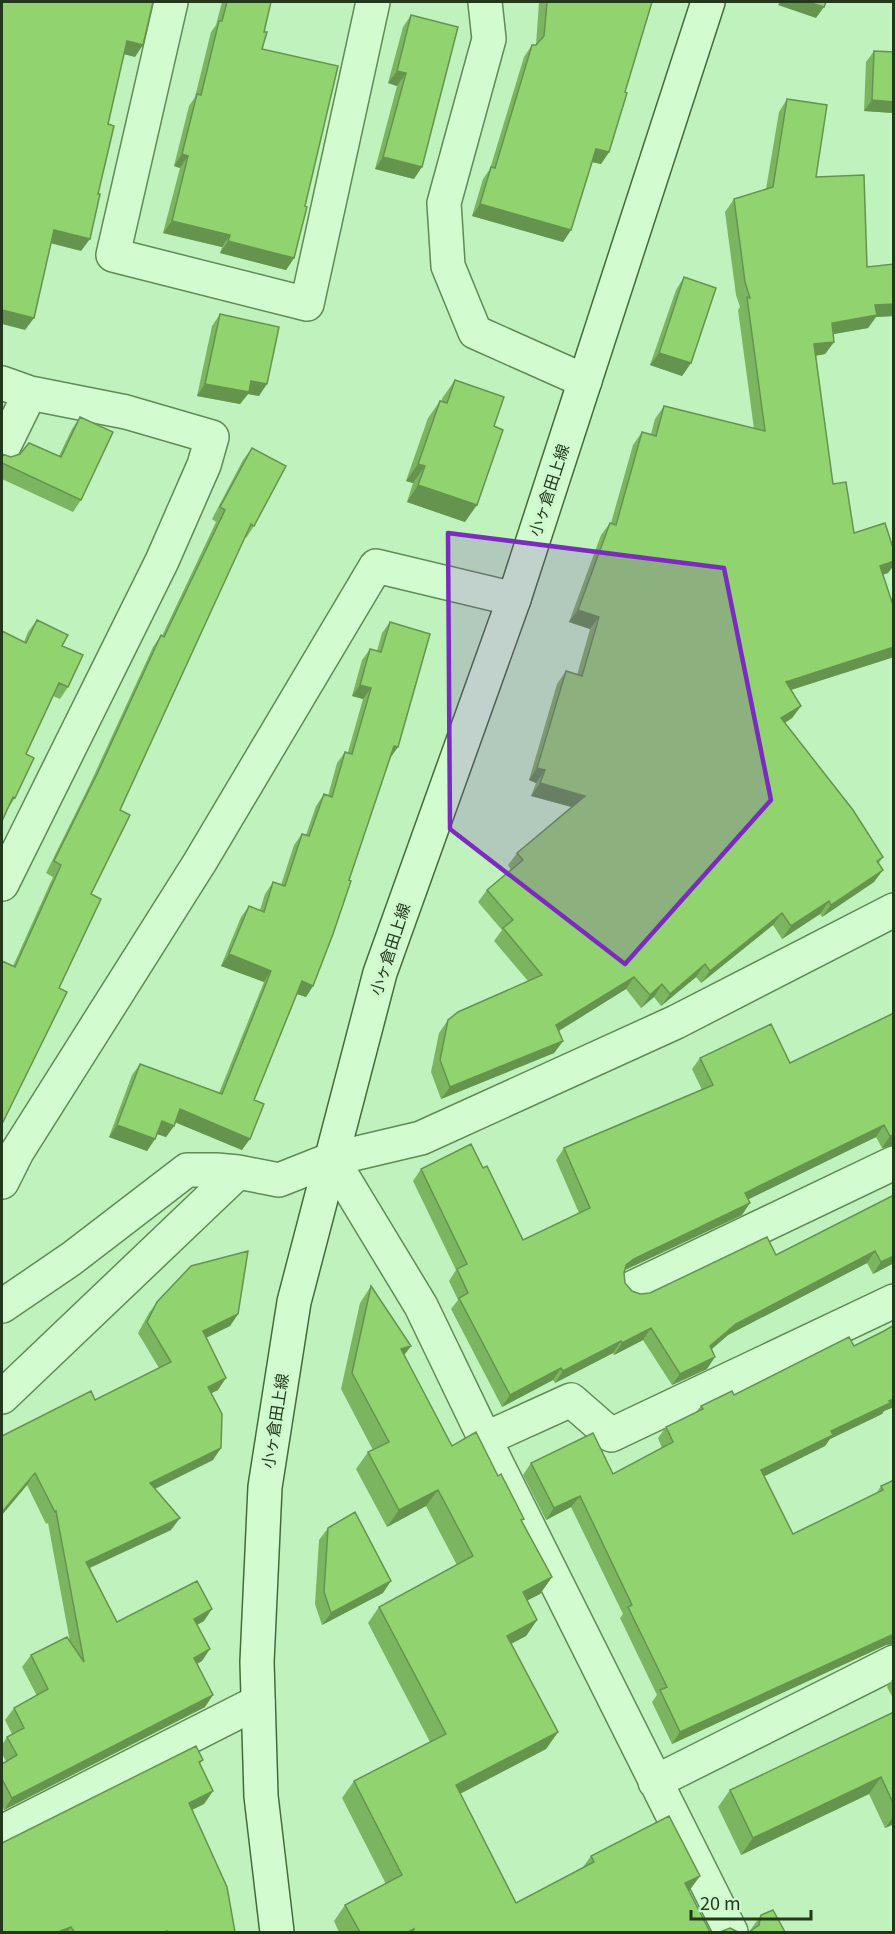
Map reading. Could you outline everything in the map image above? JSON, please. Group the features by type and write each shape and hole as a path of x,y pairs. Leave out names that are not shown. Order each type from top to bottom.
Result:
{"street":[{"path":"171,2 113,255 307,304 373,2"},
{"path":"485,2 489,39 444,203 448,266 475,332 585,381"},
{"name":"小ヶ倉田上線","path":"277,1932 261,1796 257,1662 264,1487 294,1302 380,973 514,599 708,2"},
{"path":"2,450 16,388 126,412 212,437 204,465 162,561 2,884"},
{"path":"2,1182 17,1152 200,862 376,566 514,599"},
{"path":"2,1306 71,1259 187,1170 238,1172 279,1180 332,1159 421,1138 676,1022 894,910"},
{"path":"332,1159 421,1306 731,1932"},
{"path":"634,1287 894,1163"},
{"path":"2,1397 238,1172"},
{"path":"485,1439 571,1400 611,1435 894,1301"},
{"path":"655,1782 894,1662"},
{"path":"2,1833 258,1702"}],"highlighted area":[{"path":"448,533 724,568 771,800 625,964 450,829"}],"building":[{"path":"2,2 153,2 143,45 127,41 108,124 114,126 90,239 54,230 34,318 2,310"},
{"path":"227,2 271,2 262,49 338,66 294,258 228,241 230,235 172,221 188,156 182,154 197,94 201,95 219,21 222,21"},
{"path":"547,2 652,2 609,152 596,149 571,230 480,204 491,167 495,168 532,45 536,45 544,36"},
{"path":"808,2 826,2 824,7"},
{"path":"411,15 458,27 422,167 383,157 406,73 397,71"},
{"path":"874,51 894,52 894,102 872,100"},
{"path":"787,99 827,105 816,177 864,175 867,267 894,264 894,304 875,305 877,315 832,323 834,342 814,344 833,484 846,482 854,533 885,523 894,551 894,561 880,566 894,608 894,647 786,682 801,706 781,718 853,810 883,857 877,861 883,870 831,905 829,901 791,926 782,913 710,971 705,964 670,994 662,984 650,995 634,977 556,1025 563,1041 450,1087 440,1060 448,1020 458,1012 542,975 503,928 513,920 487,890 523,860 517,853 585,796 540,783 545,770 537,768 566,671 582,676 599,617 578,610 610,523 616,525 642,432 656,436 664,406 765,431 747,297 750,298 745,282 734,199 773,187"},
{"path":"684,277 716,288 691,363 659,353"},
{"path":"220,314 279,327 267,384 251,381 249,392 205,384"},
{"path":"455,380 504,397 494,426 503,430 477,505 418,485 425,466 418,464 440,401 447,403"},
{"path":"80,417 113,432 81,500 2,463 2,454 11,457 20,454 29,443 61,457"},
{"path":"252,448 286,466 254,526 251,524 120,810 130,815 91,894 101,899 59,988 67,992 2,1124 2,961 15,967 61,865 54,861 161,635 164,637 225,510 220,507"},
{"path":"37,620 68,635 62,646 83,655 68,687 59,683 26,754 34,758 2,821 2,631 26,643"},
{"path":"390,622 430,634 398,747 394,746 333,934 313,986 302,981 254,1100 264,1104 250,1139 180,1109 174,1126 162,1121 155,1139 117,1125 140,1064 222,1094 271,971 229,954 249,906 264,912 273,882 285,886 302,834 309,836 324,794 332,797 345,752 352,754 371,688 360,685 370,649 381,652"},
{"path":"894,1013 894,1135 890,1136 884,1125 745,1193 750,1203 634,1259 626,1265 624,1273 625,1283 632,1291 640,1294 650,1293 767,1237 776,1255 894,1195 894,1256 881,1262 875,1251 736,1324 710,1346 715,1357 680,1374 651,1328 563,1371 561,1368 510,1395 459,1298 468,1293 457,1269 467,1264 421,1169 471,1144 483,1168 487,1166 523,1240 590,1208 564,1148 713,1085 700,1058 771,1024 790,1063"},
{"path":"248,1251 238,1314 203,1331 226,1378 208,1387 222,1414 221,1448 150,1483 180,1518 86,1562 117,1622 197,1581 212,1609 194,1619 210,1649 194,1658 213,1695 12,1798 2,1779 2,1764 17,1755 7,1737 24,1728 14,1708 48,1689 31,1655 67,1637 84,1662 56,1511 35,1473 2,1512 2,1436 91,1391 95,1400 171,1362 147,1322 157,1302 191,1266"},
{"path":"371,1286 411,1346 401,1349 452,1446 476,1432 498,1476 501,1474 524,1519 521,1520 552,1577 523,1592 537,1620 507,1636 558,1732 456,1785 516,1903 594,1862 591,1856 669,1816 700,1876 685,1883 710,1932 413,1932 414,1929 408,1932 360,1932 345,1905 402,1875 354,1781 446,1734 379,1607 473,1556 438,1490 399,1510 368,1452 389,1442 352,1373"},
{"path":"894,1325 894,1399 831,1431 833,1435 761,1470 793,1534 883,1490 881,1486 894,1480 894,1634 680,1732 660,1690 667,1687 628,1607 632,1605 580,1496 554,1508 531,1463 593,1433 613,1474 673,1442 666,1427 703,1409 701,1406 732,1391 734,1395 849,1337 854,1346"},
{"path":"355,1512 391,1581 331,1613 324,1592 328,1528"},
{"path":"894,1712 894,1805 881,1777 753,1838 730,1790"},
{"path":"196,1746 203,1760 199,1762 213,1791 189,1803 227,1887 235,1932 74,1932 71,1927 58,1932 2,1932 2,1843"},
{"path":"773,1910 785,1932 749,1932 759,1925 761,1915"},
{"path":"730,1928 738,1932 720,1932"}]}
